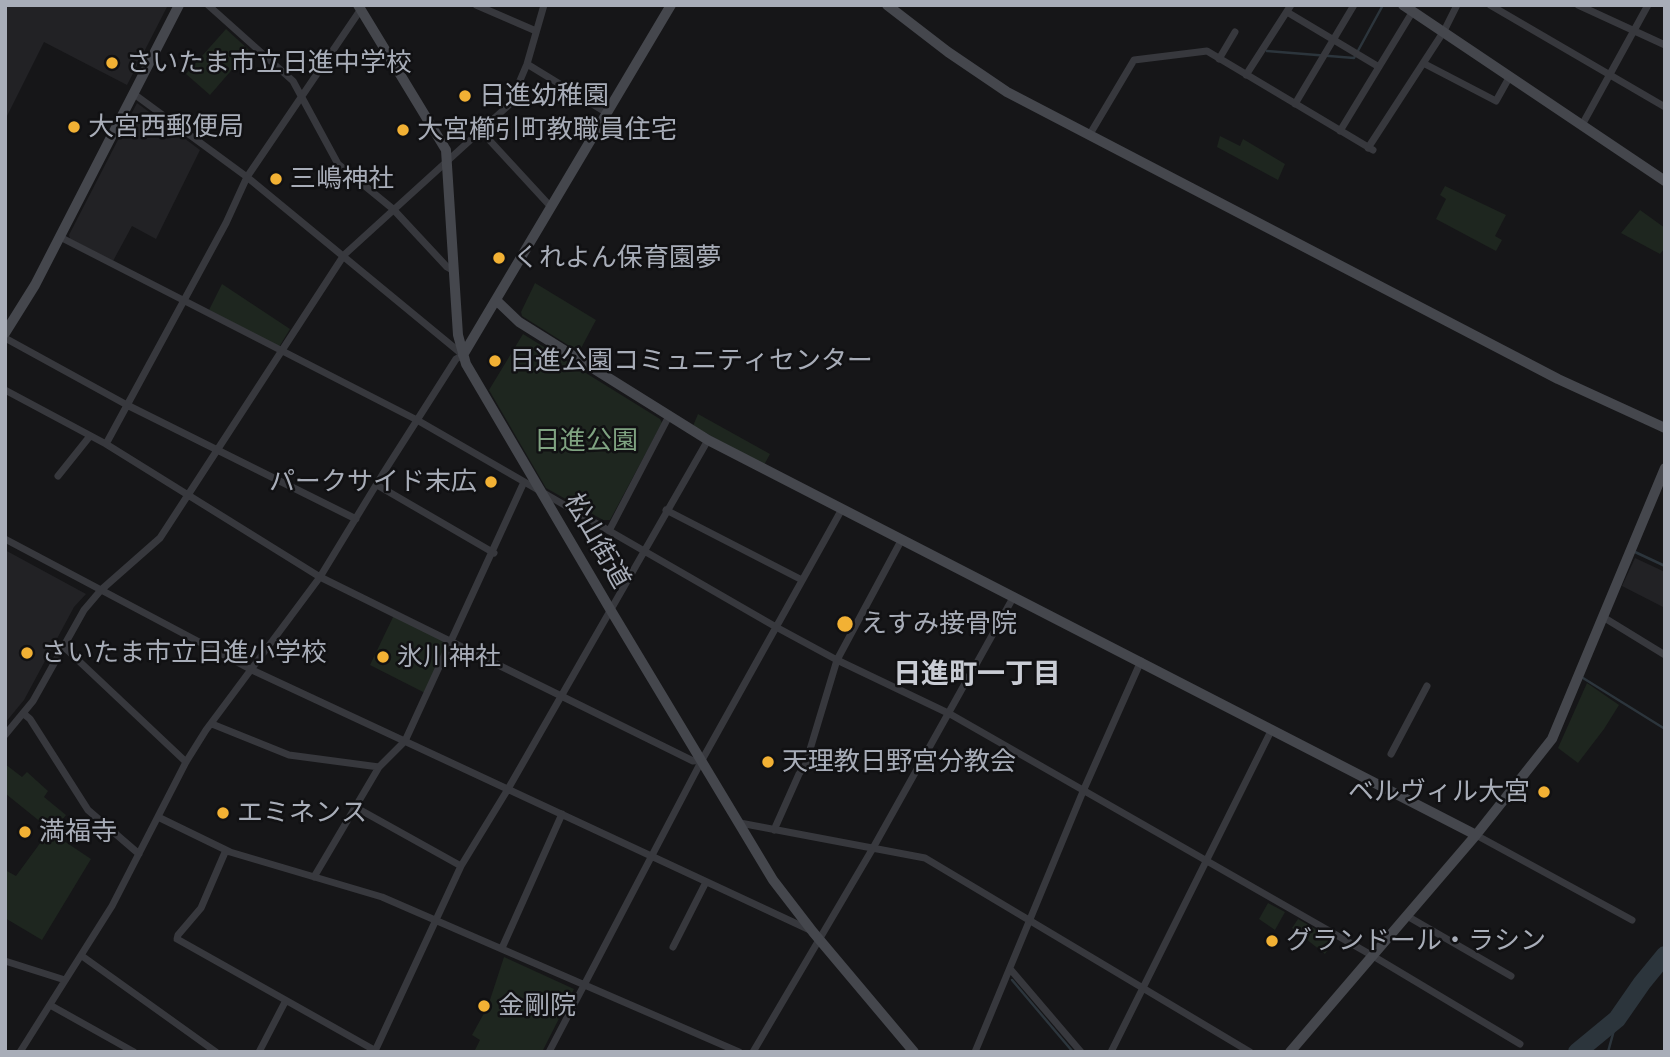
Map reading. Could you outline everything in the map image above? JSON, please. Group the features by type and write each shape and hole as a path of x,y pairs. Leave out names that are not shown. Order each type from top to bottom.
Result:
{"street":[{"path":"5,333 35,285 179,5"},
{"path":"208,5 293,81 338,164 393,209 447,267 454,271"},
{"path":"477,5 537,31"},
{"path":"5,735 24,714 84,610 101,590 160,538 344,255 510,104 527,64 544,5"},
{"path":"20,1052 82,956 186,762 320,577 456,359 463,355 671,5"},
{"path":"887,5 948,52 1007,92 1558,379 1665,428"},
{"path":"1295,104 1354,5"},
{"path":"1090,134 1134,60 1207,51 1370,149 1444,31 1457,5"},
{"path":"1490,5 1665,107"},
{"path":"1578,5 1665,45"},
{"path":"1582,125 1648,5"},
{"path":"106,444 226,223 247,177 361,7"},
{"name":"松山街道","path":"361,7 442,142 448,159 458,335 463,355 610,609 773,880 914,1052"},
{"path":"1340,131 1379,67 1407,7 1665,181"},
{"path":"1246,75 1289,9 1332,41 1379,67"},
{"path":"1219,59 1235,32"},
{"path":"1423,63 1496,101 1510,76"},
{"path":"527,64 607,113"},
{"path":"134,94 247,177 463,355"},
{"path":"481,131 551,207"},
{"path":"60,237 417,420 776,627 837,660 950,714 1373,956 1520,1044"},
{"path":"496,300 519,322 708,440 1272,729 1632,920"},
{"path":"5,338 127,405 356,519"},
{"path":"5,390 106,444 320,577 559,697 693,761 702,760"},
{"path":"609,531 669,416"},
{"path":"58,476 90,436"},
{"path":"226,850 201,908 177,939 376,1051 461,866 708,440"},
{"path":"1290,1052 1476,835 1552,739 1665,468"},
{"path":"314,877 379,767 405,741 494,553 524,482"},
{"path":"377,485 494,553"},
{"path":"549,1052 702,760 842,509"},
{"path":"666,510 802,580"},
{"path":"5,539 252,670 816,935"},
{"path":"774,830 805,766 837,660 902,539"},
{"path":"753,1052 816,935 873,848 1014,596"},
{"path":"1602,617 1665,655"},
{"path":"63,646 186,762"},
{"path":"975,1052 1084,789 1141,662"},
{"path":"1391,754 1427,686"},
{"path":"24,714 30,719 88,810 139,854"},
{"path":"212,724 289,755 379,767"},
{"path":"1111,1052 1272,729"},
{"path":"355,807 461,866"},
{"path":"502,948 562,814"},
{"path":"158,817 226,850 382,897 739,1052"},
{"path":"740,824 925,858 1250,1052"},
{"path":"673,947 706,882"},
{"path":"1406,916 1511,976"},
{"path":"82,956 216,1052"},
{"path":"5,961 65,979"},
{"path":"1011,970 1081,1052"},
{"path":"259,1052 285,1002"},
{"path":"50,1005 134,1052"}],"shaded area":[{"name":"さいたま市立日進中学校","path":"5,5 168,5 127,85 44,42 5,120"},
{"path":"137,103 200,150 156,239 132,226 113,261 70,239 69,235"},
{"name":"さいたま市立日進小学校","path":"5,550 86,594 74,607 24,700 5,723"},
{"path":"1635,558 1665,572 1665,608 1622,586"}],"green space":[{"path":"226,29 249,50 210,95 186,74"},
{"path":"1220,136 1240,146 1243,139 1285,164 1278,180 1217,147"},
{"path":"1445,186 1506,215 1495,236 1502,240 1496,251 1436,219 1446,199 1440,195"},
{"path":"1640,210 1665,228 1665,248 1660,254 1621,233"},
{"path":"535,283 596,320 579,352 522,316 521,312"},
{"path":"222,284 290,329 279,347 209,310"},
{"name":"日進公園","path":"523,334 660,419 662,423 610,520 603,520 546,488 489,390"},
{"path":"698,414 770,454 764,465 693,426"},
{"path":"394,615 451,643 427,694 370,665"},
{"path":"1587,683 1619,705 1578,763 1558,748"},
{"path":"5,764 22,777 27,772 48,791 44,797 66,815 53,832 6,794"},
{"path":"49,831 91,859 42,940 5,918 5,870 16,876"},
{"path":"1268,903 1285,912 1275,930 1259,919"},
{"path":"1298,919 1334,940 1325,954 1292,928"},
{"path":"504,957 574,989 542,1052 474,1052 480,1040 472,1035 488,1006"}],"waterway":[{"path":"1267,51 1354,58 1383,5"},
{"path":"1635,552 1665,566"},
{"path":"1583,678 1665,729"},
{"path":"1577,1052 1617,1019 1665,955"},
{"path":"1012,980 1073,1052"},
{"path":"1608,1052 1617,1019"}],"place":[{"name":"さいたま市立日進中学校","path":"112,63"},
{"name":"日進幼稚園","path":"465,96"},
{"name":"大宮西郵便局","path":"74,127"},
{"name":"大宮櫛引町教職員住宅","path":"403,130"},
{"name":"三嶋神社","path":"276,179"},
{"name":"くれよん保育園夢","path":"499,258"},
{"name":"日進公園コミュニティセンター","path":"495,361"},
{"name":"パークサイド末広","path":"491,482"},
{"name":"えすみ接骨院","path":"845,624"},
{"name":"さいたま市立日進小学校","path":"27,653"},
{"name":"氷川神社","path":"383,657"},
{"name":"天理教日野宮分教会","path":"768,762"},
{"name":"ベルヴィル大宮","path":"1544,792"},
{"name":"エミネンス","path":"223,813"},
{"name":"満福寺","path":"25,832"},
{"name":"グランドール・ラシン","path":"1272,941"},
{"name":"金剛院","path":"484,1006"}],"district":[{"name":"日進町一丁目","path":"977,675"}]}
